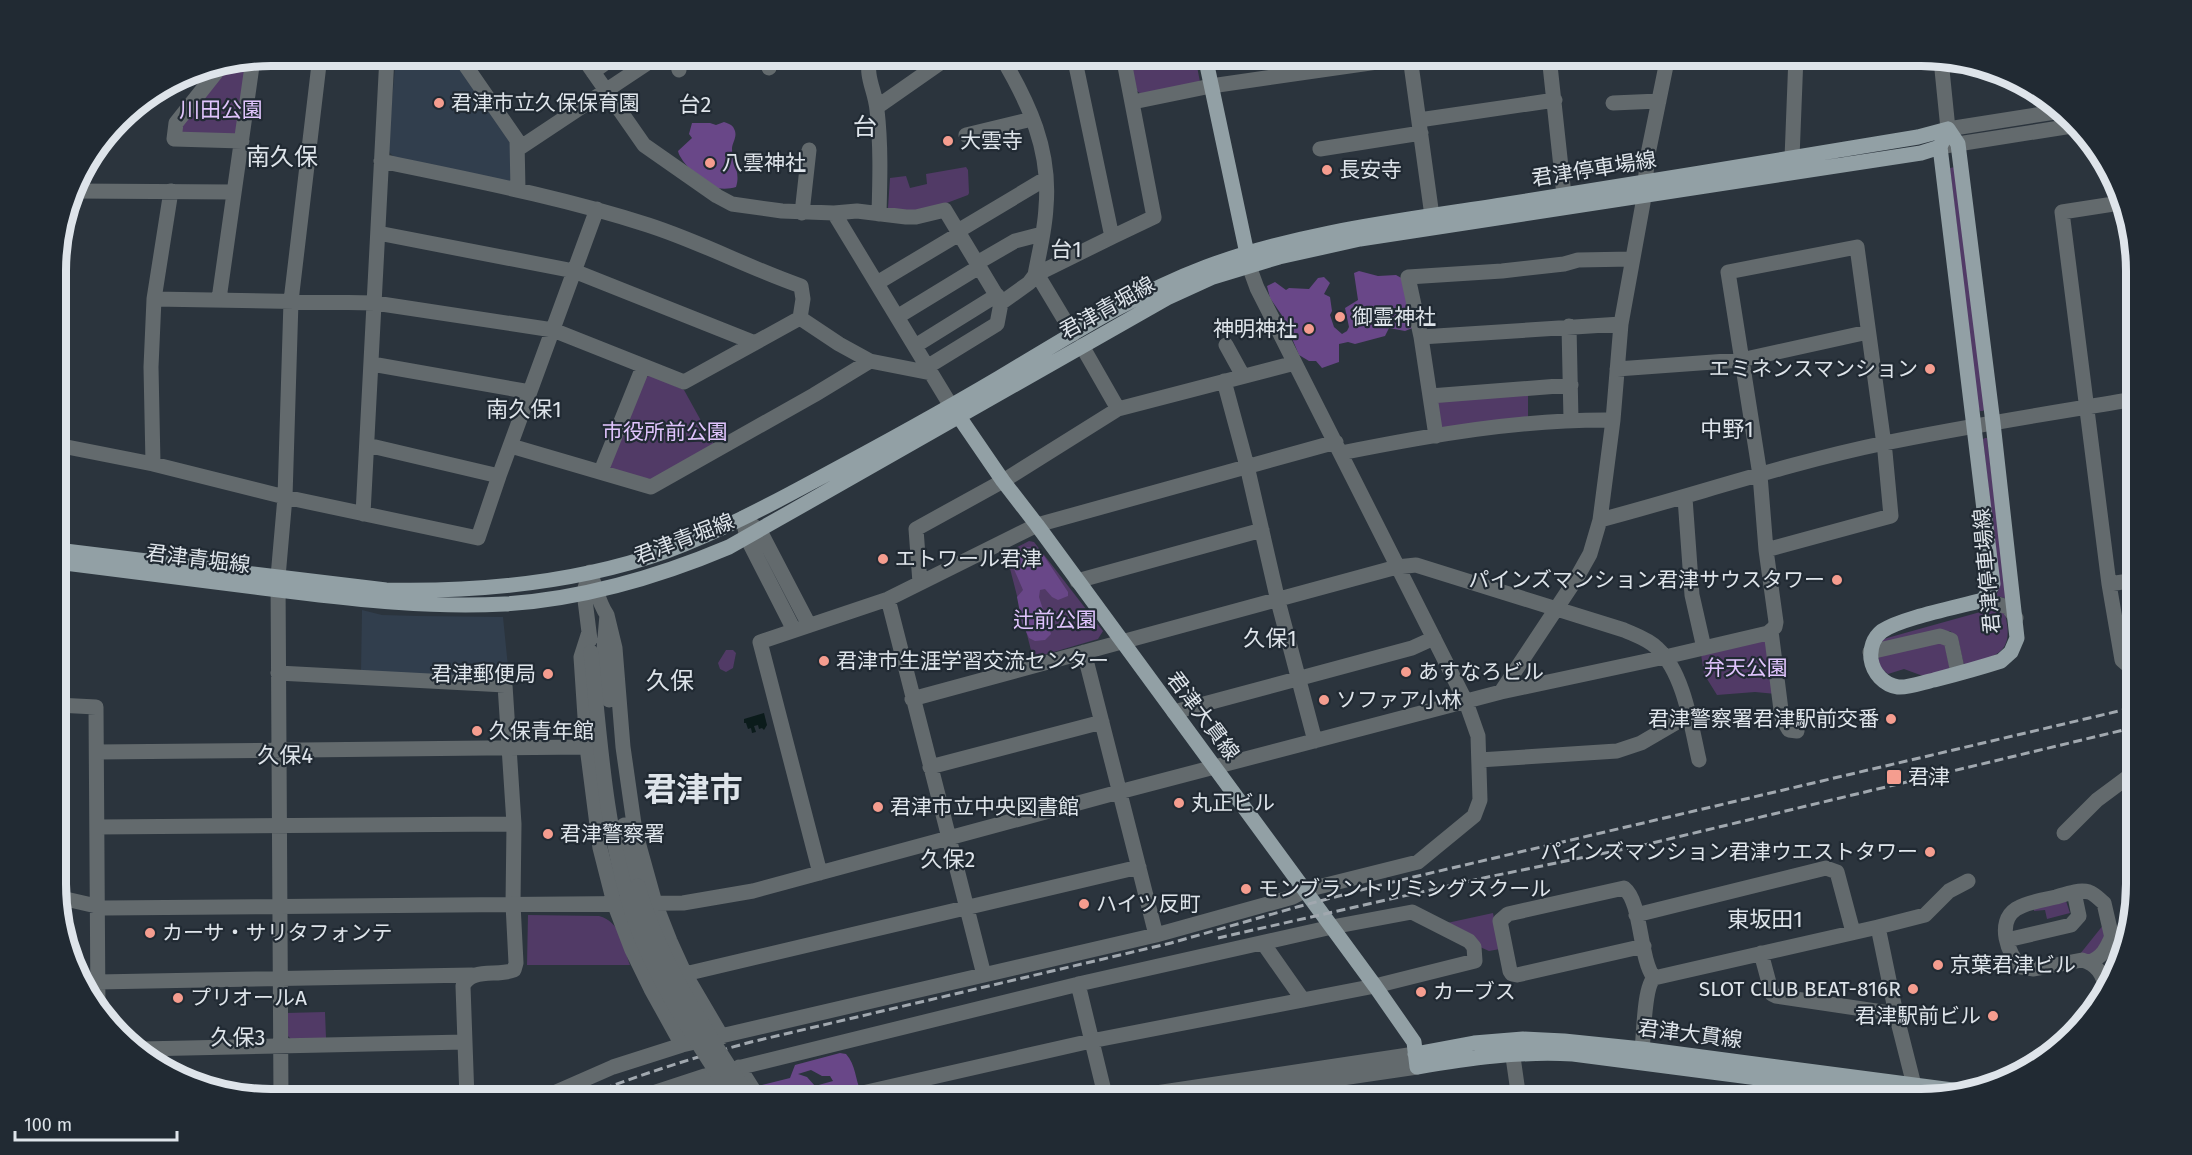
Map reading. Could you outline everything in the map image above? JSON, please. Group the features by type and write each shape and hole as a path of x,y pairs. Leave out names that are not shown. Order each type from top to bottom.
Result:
{"main road":[{"path":"1207,66 1248,260"},
{"path":"1940,147 1948,129"},
{"name":"君津停車場線","path":"1248,260 1297,253 1360,239 1645,188 1792,158 1918,137 1948,129 1958,144 1994,423 2016,618 2017,638 2011,652 2001,661 1899,687 1885,682 1877,675 1870,652 1880,632 1888,627 1983,600 1991,590 1993,577 1940,147 1921,153 1645,188 1564,195 1314,235 1248,260"},
{"name":"君津青堀線","path":"66,551 388,603 507,604 590,591 657,575 709,556 753,534 954,411 1077,340 1248,260"},
{"name":"君津青堀線","path":"66,563 278,584 421,591 527,584 590,572 663,552 743,518 954,411"},
{"name":"君津大貫線","path":"954,411 1003,481 1375,986 1414,1042 1416,1060 1474,1043 1832,1087 1866,1089"},
{"name":"君津大貫線","path":"1512,1047 1564,1041 1642,1049 1832,1087"}],"street":[{"path":"281,1089 278,584 285,497 291,301 319,66"},
{"path":"363,514 386,66"},
{"path":"466,66 509,125 517,140 518,190"},
{"path":"589,66 644,145 732,204 802,213 843,211 916,217 945,210 999,299 997,324 929,370 870,361 800,318"},
{"path":"593,72 601,66"},
{"path":"518,149 643,66"},
{"path":"869,66 868,77 877,107 881,163 879,214"},
{"path":"877,107 936,66"},
{"path":"915,346 1029,284 1036,274 1047,207 1041,140 1007,66"},
{"path":"1076,66 1112,237"},
{"path":"1036,274 1154,217 1125,66"},
{"path":"1133,102 1320,66"},
{"path":"1415,66 1432,216"},
{"path":"1550,66 1564,195"},
{"path":"1501,692 1576,579 1590,554 1599,520 1621,324 1645,188 1648,154 1666,66"},
{"path":"1792,158 1796,66"},
{"path":"219,299 252,67"},
{"path":"1942,68 1948,129 2051,113"},
{"path":"215,74 176,123 174,140 242,141"},
{"path":"1320,149 1420,126 1555,100"},
{"path":"1613,103 1659,100"},
{"path":"966,135 1032,118"},
{"path":"1940,147 2067,127"},
{"path":"802,213 809,150"},
{"path":"381,161 597,209 699,244 762,273 801,286 803,299 800,318"},
{"path":"877,283 1045,179"},
{"path":"82,191 234,192"},
{"path":"153,464 151,367 154,299 171,191"},
{"path":"2114,204 2062,212 2109,584 2122,660 2126,664"},
{"path":"66,447 153,464 285,497 478,538 597,209"},
{"path":"834,213 954,411"},
{"path":"378,233 574,271 755,343"},
{"path":"897,316 1015,240 1042,234"},
{"path":"67,899 99,907 423,907 683,903 737,895 1215,766 1501,692 1665,657 1771,631 1776,622 1766,550 1760,475 1728,272 1857,247 1892,516 1766,550"},
{"path":"564,1089 613,1067 682,1045 1156,935 1293,897 1306,890 1419,862 1474,816 1480,800 1479,760 1476,728 1466,702 1257,288 1248,260"},
{"path":"1436,436 1421,337 1408,277 1502,271 1564,264 1578,260 1632,260"},
{"path":"1036,274 1118,409"},
{"path":"154,299 375,303 553,330 684,382 800,318"},
{"path":"1421,337 1621,324"},
{"path":"1569,326 1571,420"},
{"path":"1617,369 1741,360 1868,332"},
{"path":"1226,345 1243,376"},
{"path":"511,446 651,487 870,361"},
{"path":"372,363 530,392"},
{"path":"920,583 916,529 1003,481 1118,409 1295,363"},
{"path":"601,471 643,367"},
{"path":"1224,381 1315,741"},
{"path":"1430,396 1570,385"},
{"path":"1599,520 1884,443 2126,400"},
{"path":"820,873 760,642 888,599 1037,525 1247,466 1339,447 1436,436 1499,425 1571,420 1612,420"},
{"path":"367,445 499,476"},
{"path":"1685,498 1692,595 1704,648"},
{"path":"743,518 801,627"},
{"path":"1077,581 1262,530"},
{"path":"912,699 1397,567 1416,565 1624,630 1647,641 1665,657 1677,679 1689,715 1699,760"},
{"path":"590,572 589,632 580,657 586,747 600,848 614,903 651,989 682,1045"},
{"path":"2109,584 2126,581"},
{"path":"590,591 607,615 615,648 623,747 635,831 655,903 685,974 722,1037"},
{"path":"888,599 984,975"},
{"path":"1983,600 2008,607 2016,618"},
{"path":"607,615 598,650 612,826 620,867 633,913 666,990 728,1089"},
{"path":"1771,631 1782,718 1789,730 1797,731"},
{"path":"589,632 598,650 624,824 645,910 679,986 744,1089"},
{"path":"1870,652 1940,636 1946,637 1951,640 1958,673"},
{"path":"1174,712 1412,648 1434,638"},
{"path":"1084,652 1156,935"},
{"path":"97,982 472,975 508,973 514,970 514,824 505,684 278,673"},
{"path":"66,705 96,707 99,907 96,922 97,993"},
{"path":"1479,760 1617,751 1641,743 1689,715"},
{"path":"930,766 1102,722"},
{"path":"97,752 586,747"},
{"path":"2064,832 2097,800 2126,778"},
{"path":"98,827 514,824"},
{"path":"685,974 1139,867"},
{"path":"1636,915 1826,868 1837,872 1853,932"},
{"path":"1642,1049 1647,1000 1651,981 1654,978 1925,915 1948,891 1968,881"},
{"path":"1644,946 1517,975 1510,971 1500,921 1508,914 1624,888 1631,893 1654,978"},
{"path":"2007,940 2071,925 2079,916 2074,892"},
{"path":"2103,979 2101,972 2089,962 2082,960 2028,969 2021,967 2011,954 2007,940 2005,927 2008,917 2014,910 2024,905 2074,892 2088,892 2104,903 2115,950"},
{"path":"665,1089 739,1067 1078,984 1332,927 1412,912 1469,941 1474,947 1475,961 1375,986 1090,1041 880,1089"},
{"path":"1878,927 1896,1014 1916,1089"},
{"path":"2089,962 2098,959 2108,947 2112,936"},
{"path":"1263,943 1303,1000"},
{"path":"1761,953 1772,994 1776,996 1896,1014"},
{"path":"467,1089 463,986 466,978 472,975"},
{"path":"1078,984 1103,1089"},
{"path":"149,1049 465,1042"},
{"path":"1512,1047 1518,1089"},
{"path":"1287,1089 1416,1060"},
{"path":"1193,1089 1416,1060"},
{"path":"739,1067 753,1089"},
{"path":"705,1076 713,1089"},
{"path":"1329,1080 1334,1089"}],"shaded area":[{"name":"君津市立久保保育園","path":"395,67 461,67 513,138 515,185 394,157 388,148"},
{"path":"724,122 731,125 735,131 732,154 737,172 736,187 726,189 711,186 700,178 683,161 678,151 692,138 689,134 692,123 716,125"},
{"path":"1359,271 1378,276 1396,275 1405,280 1415,327 1405,331 1389,328 1385,336 1355,344 1348,342 1339,344 1339,362 1322,368 1316,361 1309,361 1299,355 1283,317 1270,298 1267,286 1275,282 1286,290 1289,288 1309,289 1318,278 1324,277 1330,283 1324,294 1330,297 1332,311 1330,315 1334,327 1342,334 1349,327 1345,308 1358,300 1354,273"},
{"path":"1026,547 1038,548 1068,592 1068,596 1058,600 1045,589 1040,590 1039,597 1051,634 1045,640 1035,641 1029,638 1022,623 1017,597 1023,590 1010,560 1012,556"},
{"path":"362,610 382,615 503,617 509,677 361,672"},
{"path":"764,713 767,725 764,730 759,729 758,725 754,726 756,732 752,733 751,728 748,729 744,723 744,719"},
{"path":"840,1053 846,1054 852,1063 860,1089 761,1089 762,1085 790,1078 795,1065","holes":["811,1070 822,1076 830,1076 833,1081 815,1086 807,1077 798,1074"]}],"green space":[{"path":"1131,66 1197,66 1200,82 1141,94 1137,91"},
{"name":"川田公園","path":"245,68 238,136 181,132 181,125 222,72"},
{"path":"966,167 968,195 944,204 906,213 888,208 890,178 906,176 910,188 927,184 926,174"},
{"path":"1955,167 1985,409 1983,411 1980,411 1978,407 1950,168"},
{"name":"市役所前公園","path":"650,375 684,390 715,446 654,480 612,471 609,465 645,378"},
{"path":"1528,391 1528,419 1442,431 1434,399"},
{"path":"1987,438 2007,599 1995,595 1998,592 1999,583 1983,439"},
{"name":"辻前公園","path":"1029,541 1034,542 1103,631 1098,639 1033,658 1006,553"},
{"path":"1991,609 2005,614 2007,627 2005,645 1994,656 1964,666 1958,638 1950,631 1880,647 1882,640 1887,638"},
{"name":"弁天公園","path":"1763,638 1767,642 1776,694 1755,692 1717,695 1704,674 1701,654"},
{"path":"1939,643 1945,645 1950,669 1923,676 1904,669 1888,674 1880,667 1878,656"},
{"path":"726,650 733,650 736,653 733,668 726,672 720,669 718,663"},
{"path":"2066,901 2070,913 2047,919 2045,910 2034,911 2034,908"},
{"path":"1493,913 1500,949 1489,951 1480,947 1447,923"},
{"path":"528,915 599,916 606,919 617,929 630,965 527,965"},
{"path":"2104,924 2107,935 2093,955 2080,954"},
{"path":"325,1012 326,1038 293,1041 287,1035 286,1013"}],"railway":[{"path":"605,1089 707,1054 751,1042 1171,943 1384,884 2126,709"},
{"path":"1218,938 1488,877 1644,845 2126,729"}],"place":[{"name":"君津市立久保保育園","path":"439,103"},
{"name":"大雲寺","path":"948,141"},
{"name":"八雲神社","path":"710,163"},
{"name":"長安寺","path":"1327,170"},
{"name":"御霊神社","path":"1340,317"},
{"name":"神明神社","path":"1309,329"},
{"name":"エミネンスマンション","path":"1930,369"},
{"name":"エトワール君津","path":"883,559"},
{"name":"パインズマンション君津サウスタワー","path":"1837,580"},
{"name":"君津市生涯学習交流センター","path":"824,661"},
{"name":"あすなろビル","path":"1406,672"},
{"name":"君津郵便局","path":"548,674"},
{"name":"ソファア小林","path":"1324,700"},
{"name":"君津警察署君津駅前交番","path":"1891,719"},
{"name":"久保青年館","path":"477,731"},
{"name":"君津","path":"1894,777"},
{"name":"丸正ビル","path":"1179,803"},
{"name":"君津市立中央図書館","path":"878,807"},
{"name":"君津警察署","path":"548,834"},
{"name":"パインズマンション君津ウエストタワー","path":"1930,852"},
{"name":"モンブラントリミングスクール","path":"1246,889"},
{"name":"ハイツ反町","path":"1084,904"},
{"name":"カーサ・サリタフォンテ","path":"150,933"},
{"name":"京葉君津ビル","path":"1938,965"},
{"name":"SLOT CLUB BEAT-816R","path":"1913,989"},
{"name":"カーブス","path":"1421,992"},
{"name":"プリオールA","path":"178,998"},
{"name":"君津駅前ビル","path":"1993,1016"}],"district":[{"name":"台2","path":"695,104"},
{"name":"台","path":"865,127"},
{"name":"南久保","path":"282,157"},
{"name":"台1","path":"1066,249"},
{"name":"南久保1","path":"524,409"},
{"name":"中野1","path":"1727,429"},
{"name":"久保1","path":"1270,638"},
{"name":"久保","path":"670,681"},
{"name":"久保4","path":"285,755"},
{"name":"君津市","path":"693,789"},
{"name":"久保2","path":"948,859"},
{"name":"東坂田1","path":"1765,919"},
{"name":"久保3","path":"238,1037"}]}
